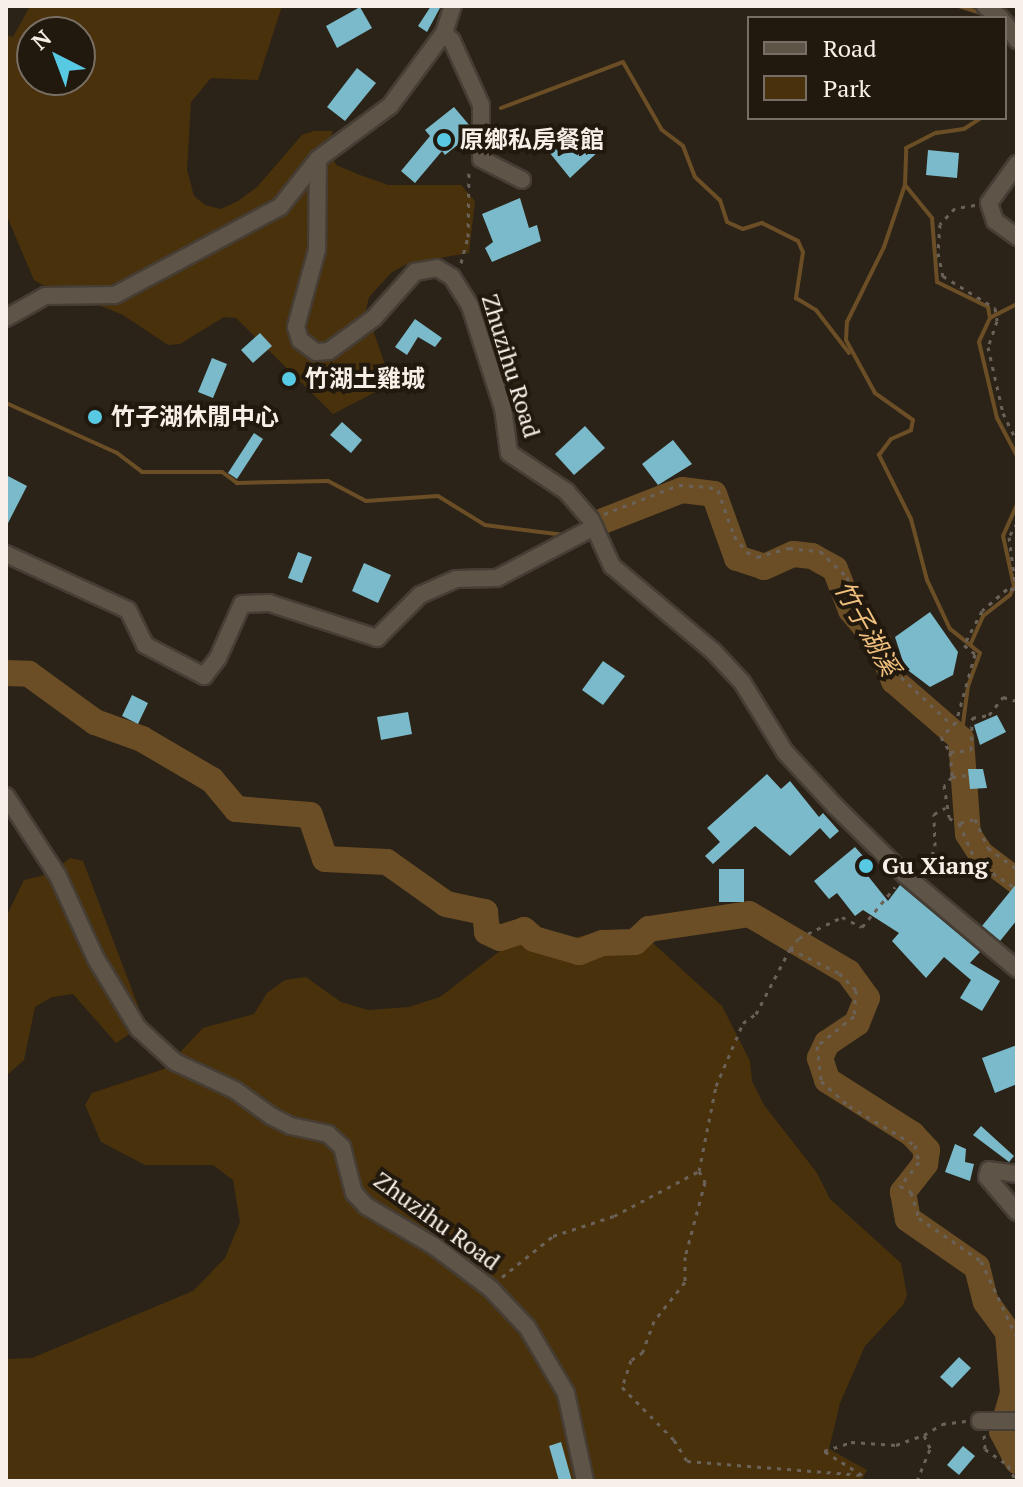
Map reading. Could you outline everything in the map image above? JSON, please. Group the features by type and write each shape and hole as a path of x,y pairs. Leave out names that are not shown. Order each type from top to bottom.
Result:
{"street":[{"path":"6,318 45,296 115,295 160,274 280,207 318,159 390,106 444,33 453,6"},
{"path":"444,33 452,41 481,105 481,159 522,180"},
{"name":"Zhuzihu Road","path":"318,159 317,250 296,327 300,340 316,352 329,351 374,318 415,272 437,268 444,273 462,289 470,306 503,408 509,453 566,491 593,524 612,566 713,651 742,682 785,752 905,875 1017,969"},
{"path":"1017,164 989,203 995,221 1017,237"},
{"path":"6,554 128,610 145,645 204,676 218,658 242,604 269,603 377,638 420,595 456,579 497,578 593,524"},
{"name":"Zhuzihu Road","path":"6,796 58,876 96,959 138,1028 175,1062 235,1090 271,1116 291,1126 328,1134 342,1147 354,1193 366,1206 434,1246 490,1288 527,1327 555,1369 566,1393 585,1481"},
{"path":"1017,1174 989,1170 987,1177 1017,1212"}],"path":[{"path":"461,265 470,208 467,172 481,159"},
{"path":"989,203 955,208 940,224 938,253 943,276 995,308 997,321 988,347 1003,413 1017,442"},
{"path":"593,524 679,485 718,490 734,536 747,552 769,557 805,547 831,558 847,577 857,605 882,634 901,677 951,724"},
{"path":"1017,523 1009,537 1017,598"},
{"path":"952,777 950,752 941,737 956,722 975,654 964,645 982,611 1007,589 1014,589"},
{"path":"950,752 971,750 972,718 989,715 1003,697 1017,701"},
{"path":"968,775 952,777 944,785 945,808 949,818 959,823 976,862 1017,889"},
{"path":"923,891 926,866 935,846 931,823 934,814 945,808"},
{"path":"959,823 975,819 988,848 1017,869"},
{"path":"905,875 862,927 842,917 799,938 790,949 756,1014 743,1023 716,1086 699,1171 705,1182 685,1257 685,1282 654,1321 622,1387 674,1440 687,1461 862,1475 824,1451 851,1442 896,1445 924,1435 942,1424 1001,1422"},
{"path":"790,949 839,973 856,990 854,1016 817,1046 816,1063 828,1090 915,1145 919,1162 900,1186 911,1192 919,1218 981,1261 1017,1338"},
{"path":"490,1288 553,1236 614,1216 699,1171"},
{"path":"917,1481 930,1448 924,1435"},
{"path":"985,1449 1008,1465 1016,1481"}],"green space":[{"path":"30,6 282,6 258,80 211,78 191,102 187,170 194,196 205,205 221,209 257,187 302,135 314,131 333,131 328,144 336,165 388,185 461,185 475,201 469,253 409,263 392,272 369,297 366,310 389,376 383,388 333,414 236,318 224,317 180,344 168,345 123,315 96,304 73,303 34,280 6,214 6,35 13,37 16,32 16,96 96,96 96,16 25,16"},
{"path":"70,858 83,861 145,1024 116,1043 73,994 52,997 35,1007 24,1060 6,1076 6,917 24,880 49,874"},
{"path":"602,931 632,933 654,944 722,1006 750,1061 752,1081 764,1105 817,1173 830,1199 901,1263 907,1295 903,1305 865,1346 840,1403 829,1449 867,1470 861,1481 6,1481 6,1359 32,1358 193,1291 225,1258 240,1222 233,1180 213,1165 145,1165 101,1142 85,1105 92,1093 164,1069 203,1028 254,1014 267,993 285,980 306,977 341,1002 368,1010 409,1007 440,997 517,938 573,938"}],"building":[{"path":"431,6 441,6 427,32 418,26"},
{"path":"360,7 372,28 337,48 326,26"},
{"path":"357,68 376,83 345,121 327,107"},
{"path":"454,107 470,126 470,135 445,155 442,151 415,183 401,171 430,136 425,130"},
{"path":"585,135 600,150 570,178 549,152 560,143 567,152"},
{"path":"928,150 959,153 957,178 926,175"},
{"path":"520,198 529,228 537,225 541,241 492,262 485,248 493,242 482,214"},
{"path":"415,319 442,338 435,347 418,337 407,355 395,347"},
{"path":"260,333 272,346 253,363 241,350"},
{"path":"212,358 227,364 213,398 198,392"},
{"path":"342,422 362,440 351,453 330,435"},
{"path":"585,426 605,448 574,475 555,454"},
{"path":"254,433 263,439 237,479 228,473"},
{"path":"673,440 692,464 658,485 642,464"},
{"path":"6,475 27,486 6,527"},
{"path":"298,552 312,557 302,583 288,578"},
{"path":"364,563 391,575 378,603 352,591"},
{"path":"930,612 958,652 953,675 930,687 905,668 895,637"},
{"path":"603,661 625,676 603,705 582,690"},
{"path":"132,695 148,703 138,724 122,716"},
{"path":"408,712 412,734 381,740 377,717"},
{"path":"997,715 1006,732 980,745 974,725"},
{"path":"968,769 983,769 987,788 970,789"},
{"path":"767,774 781,789 790,781 819,817 823,813 839,831 830,839 820,828 790,856 755,826 713,864 705,856 720,842 707,828"},
{"path":"855,847 871,865 864,871 888,901 900,885 980,952 970,963 1000,981 982,1011 960,998 971,980 944,957 926,978 892,941 899,933 863,910 855,916 837,893 829,899 814,881"},
{"path":"719,869 744,869 744,902 719,902"},
{"path":"1017,883 1017,920 1000,941 982,926"},
{"path":"1017,1045 1017,1084 995,1093 982,1058"},
{"path":"981,1126 1014,1156 1009,1162 973,1135"},
{"path":"955,1144 966,1149 965,1162 974,1164 970,1181 945,1172"},
{"path":"959,1357 971,1368 952,1388 940,1377"},
{"path":"561,1442 572,1481 559,1481 549,1446"},
{"path":"963,1446 975,1456 959,1475 947,1465"}],"waterway":[{"path":"959,6 987,15"},
{"path":"501,108 623,62 662,130 683,146 695,177 720,200 727,222 743,229 762,223 798,241 803,252 796,298 816,310 849,353"},
{"path":"961,739 968,686 980,653 950,629 927,580 911,519 879,455 891,439 911,430 913,420 875,393 846,340 847,322 884,247 905,185 906,148 936,133 964,129 978,120"},
{"path":"905,185 932,218 937,282 988,307 990,318"},
{"path":"1017,304 990,318 979,342 997,418 1017,456"},
{"path":"6,403 117,453 142,472 222,472 237,483 328,481 366,501 438,496 485,525 564,535"},
{"name":"竹子湖溪","path":"603,521 682,490 714,494 737,558 764,567 793,554 812,556 835,569 851,610 879,643 894,681 961,739 968,834 981,854 1017,881"},
{"path":"971,643 983,616 1010,595 1014,586 1003,536 1017,504"},
{"path":"6,673 29,674 95,722 142,739 212,780 236,809 310,815 325,859 387,862 446,904 485,912 487,932 500,938 524,930 534,939 579,952 603,943 635,942 649,929 749,914 848,972 867,998 857,1023 827,1043 820,1058 827,1080 912,1134 927,1150 925,1164 903,1192 908,1219 977,1267 986,1302 1008,1332 1013,1393 1002,1431 1017,1461"}],"place":[{"name":"原鄉私房餐館","path":"444,140"},
{"name":"竹湖土雞城","path":"289,379"},
{"name":"竹子湖休閒中心","path":"95,417"},
{"name":"Gu Xiang","path":"866,866"}]}
